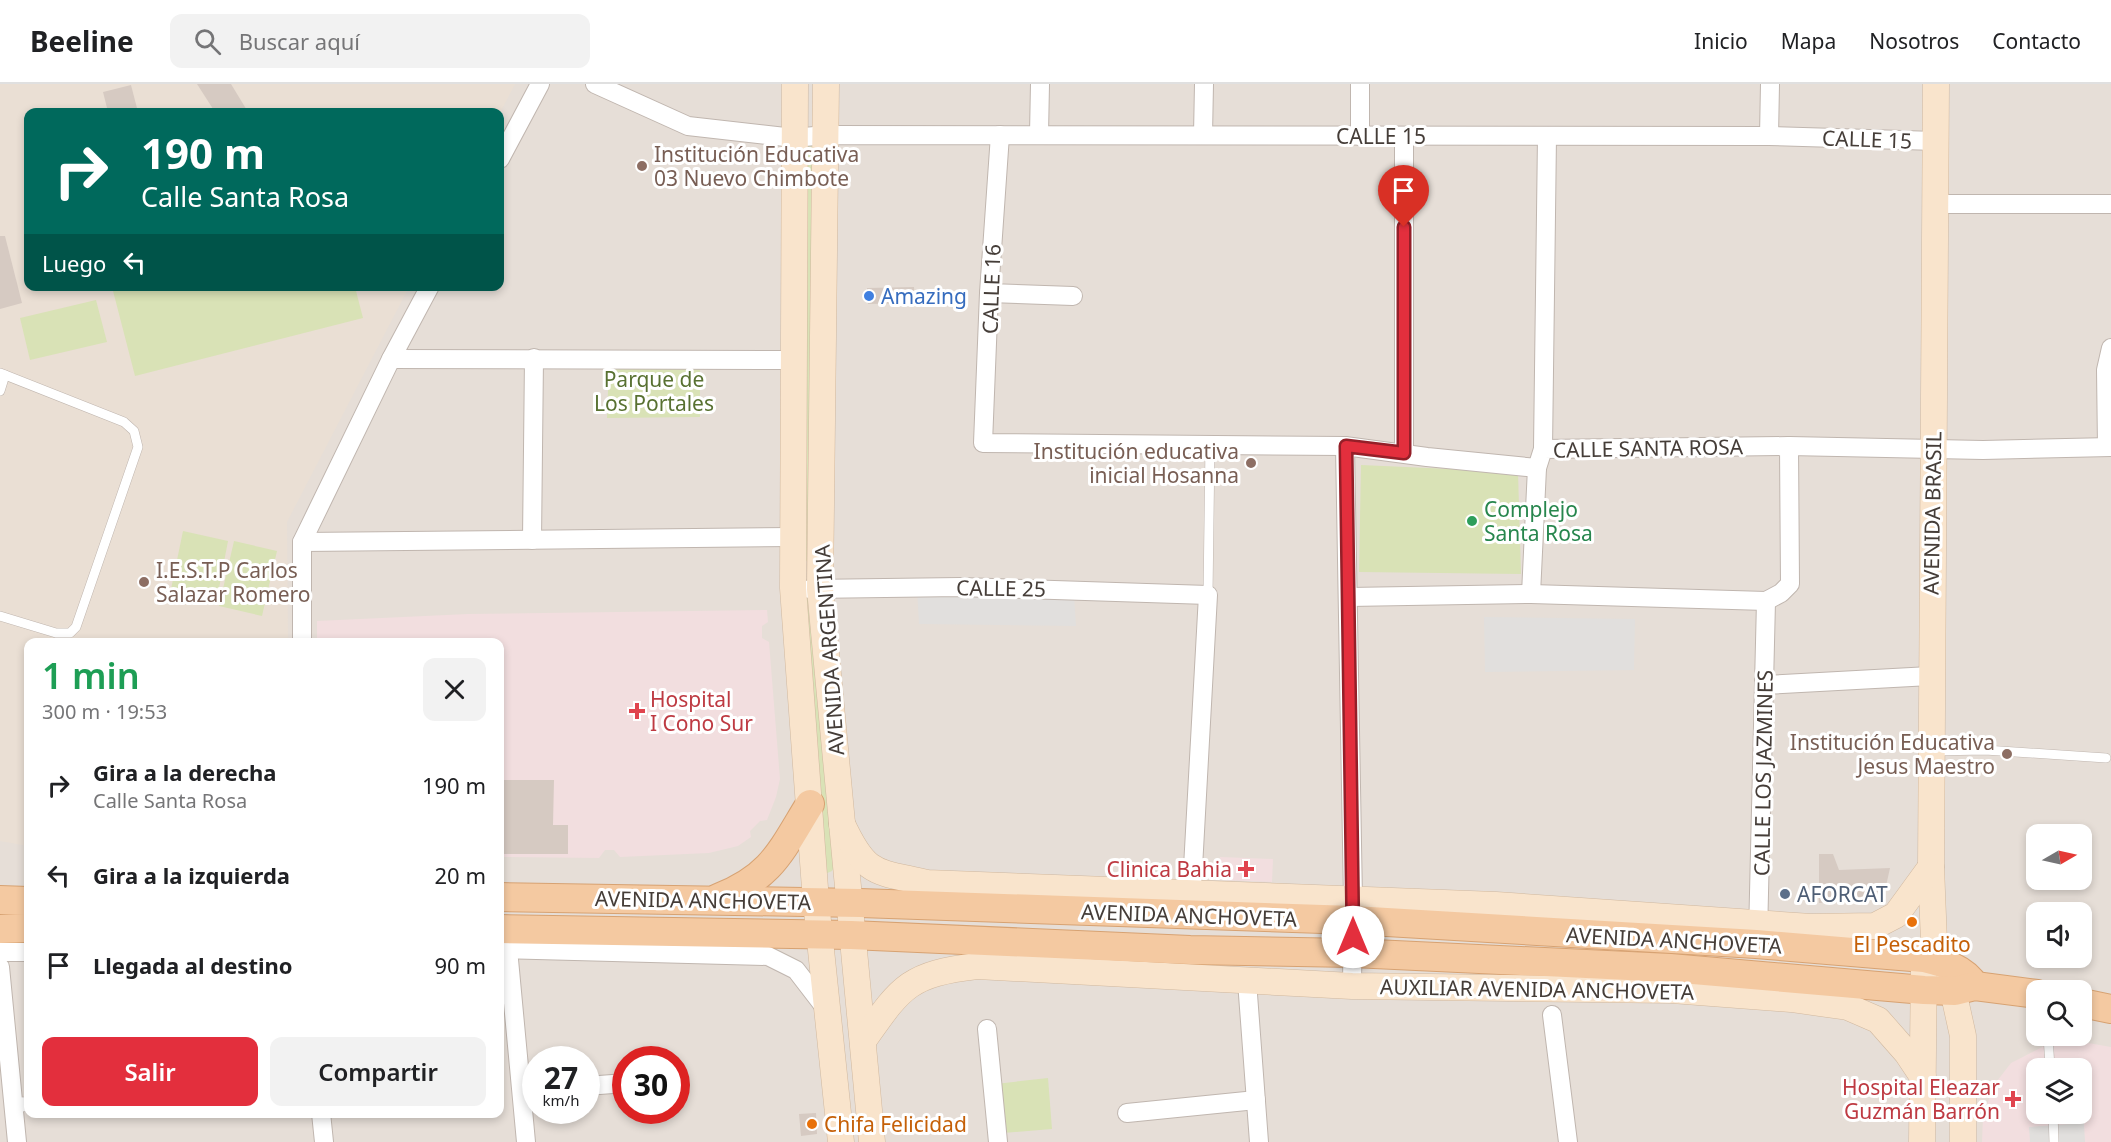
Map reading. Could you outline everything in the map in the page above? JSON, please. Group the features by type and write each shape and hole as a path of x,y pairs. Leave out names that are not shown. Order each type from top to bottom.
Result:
{"main road":[{"name":"AVENIDA ARGENTINA","path":"795,84 793,588 816,902 841,1142"},
{"name":"AVENIDA ARGENTINA","path":"826,84 820,589 872,1142"},
{"name":"AVENIDA BRASIL","path":"1922,1142 1924,990 1935,954 1931,867 1930,676 1936,84"},
{"path":"712,900 746,887 770,867 810,804"},
{"path":"842,824 856,853 877,871 927,883 1191,904"},
{"path":"1758,934 1811,927 1875,926 1896,915 1931,867"},
{"name":"AVENIDA ANCHOVETA","path":"504,897 848,903 1191,904 1353,910 1758,934 1935,954 1971,979 1965,988"},
{"path":"0,900 24,902"},
{"path":"0,929 24,928"},
{"name":"AVENIDA ANCHOVETA","path":"504,943 851,935 1190,950 1353,953 1670,968 1924,990 1965,988 2026,993"},
{"name":"AUXILIAR AVENIDA ANCHOVETA","path":"863,1041 898,994 919,978 941,970 976,966 1352,986 1672,990 1791,999 1848,1007 1878,1020 1907,1053 1923,1077"},
{"path":"1963,1142 1965,988"},
{"path":"2092,1005 2111,1009"}],"street":[{"path":"504,152 540,84"},
{"name":"CALLE 15","path":"595,84 688,126 794,138 825,135 1039,134 1769,136 1936,141"},
{"path":"1039,134 1040,84"},
{"path":"1203,135 1204,84"},
{"path":"1360,84 1360,136"},
{"path":"1769,136 1770,84"},
{"name":"CALLE 16","path":"983,443 989,293 1000,135"},
{"path":"1404,136 1404,453"},
{"path":"1543,448 1547,136"},
{"path":"1934,204 2111,204"},
{"path":"302,638 302,542 391,359 427,291"},
{"path":"989,293 1073,296"},
{"path":"2109,447 2106,370 2111,348"},
{"path":"532,540 534,358"},
{"path":"391,359 795,360"},
{"name":"CALLE SANTA ROSA","path":"983,443 1346,446 1537,468 1543,448 2109,447"},
{"path":"1346,446 1353,910 1352,986"},
{"path":"1349,597 1531,594 1766,601 1781,593 1790,584 1789,446"},
{"path":"1531,594 1537,468"},
{"path":"302,542 793,537"},
{"name":"CALLE 25","path":"793,588 960,587 1208,595"},
{"path":"1191,904 1208,595"},
{"name":"CALLE LOS JAZMINES","path":"1758,934 1766,601"},
{"path":"1765,685 1930,676"},
{"path":"504,943 768,956 796,970 828,1011"},
{"path":"0,952 24,952"},
{"path":"504,954 522,1057"},
{"path":"0,967 21,1104 17,1142"},
{"path":"1247,981 1259,1142"},
{"path":"1552,1016 1568,1142"},
{"path":"987,1029 998,1142"},
{"path":"1127,1113 1256,1100"},
{"path":"322,1118 324,1142"},
{"path":"526,1142 527,1124"}],"lane":[{"path":"0,391 2,374 124,422 134,431 138,447 76,627 70,633 56,633 0,616"},
{"path":"1208,595 1210,445"},
{"path":"1930,751 1985,750 2106,758"},
{"path":"2053,1124 2054,1142"}],"shaded area":[{"path":"0,84 2111,84 2111,1142 0,1142"},
{"path":"0,84 515,84 503,108 24,108 24,291 407,291 287,522 288,638 24,638 24,845 0,841"},
{"path":"917,589 1074,595 1076,626 919,624"},
{"name":"Hospital I Cono Sur","path":"767,610 768,622 762,626 762,638 769,642 780,779 767,820 760,821 750,831 751,837 738,846 709,853 620,857 614,850 605,850 599,858 504,857 504,638 317,638 317,621 468,614"},
{"path":"1484,617 1635,619 1634,670 1485,672"},
{"name":"Clinica Bahia","path":"1220,857 1273,859 1272,882 1221,880"},
{"name":"Hospital Eleazar Guzmán Barrón","path":"2092,1044 2111,1047 2111,1142 1982,1142 1983,1116 1994,1085 2011,1063 2044,1046 2092,1046"},
{"path":"2084,1124 2085,1142 2030,1142 2029,1127"}],"green space":[{"path":"814,145 814,557 804,562 795,147"},
{"path":"113,291 356,291 363,318 135,376"},
{"path":"96,300 107,342 30,360 20,318"},
{"name":"Parque de Los Portales","path":"609,364 700,364 700,417 607,418"},
{"path":"1361,465 1518,472 1521,574 1359,572"},
{"path":"183,531 228,541 216,604 170,594"},
{"path":"234,541 277,551 262,616 219,606"},
{"path":"801,591 808,593 837,861 832,871 825,874"},
{"path":"1048,1078 1052,1129 991,1134 986,1085"}],"building":[{"path":"197,84 231,84 246,108 212,108"},
{"path":"131,85 137,108 107,108 103,92"},
{"path":"0,236 5,236 22,303 0,309"},
{"path":"914,287 915,303 868,304 867,288"},
{"path":"504,780 554,780 553,825 568,825 568,854 504,854"},
{"path":"1819,854 1833,854 1839,870 1890,868 1886,886 1866,901 1819,903"},
{"path":"816,1113 817,1134 801,1136 799,1114"}],"place":[{"name":"Institución Educativa 03 Nuevo Chimbote","path":"642,166"},
{"name":"Amazing","path":"869,296"},
{"name":"Institución educativa inicial Hosanna","path":"1251,463"},
{"name":"Complejo Santa Rosa","path":"1472,521"},
{"name":"I.E.S.T.P Carlos Salazar Romero","path":"144,582"},
{"name":"Hospital I Cono Sur","path":"637,711"},
{"name":"Institución Educativa Jesus Maestro","path":"2007,754"},
{"name":"Clinica Bahia","path":"1246,869"},
{"name":"AFORCAT","path":"1785,894"},
{"name":"El Pescadito","path":"1912,922"},
{"name":"Hospital Eleazar Guzmán Barrón","path":"2013,1099"},
{"name":"Chifa Felicidad","path":"812,1124"}],"route":[{"path":"1353,937 1346,446 1404,453 1404,227"}]}
